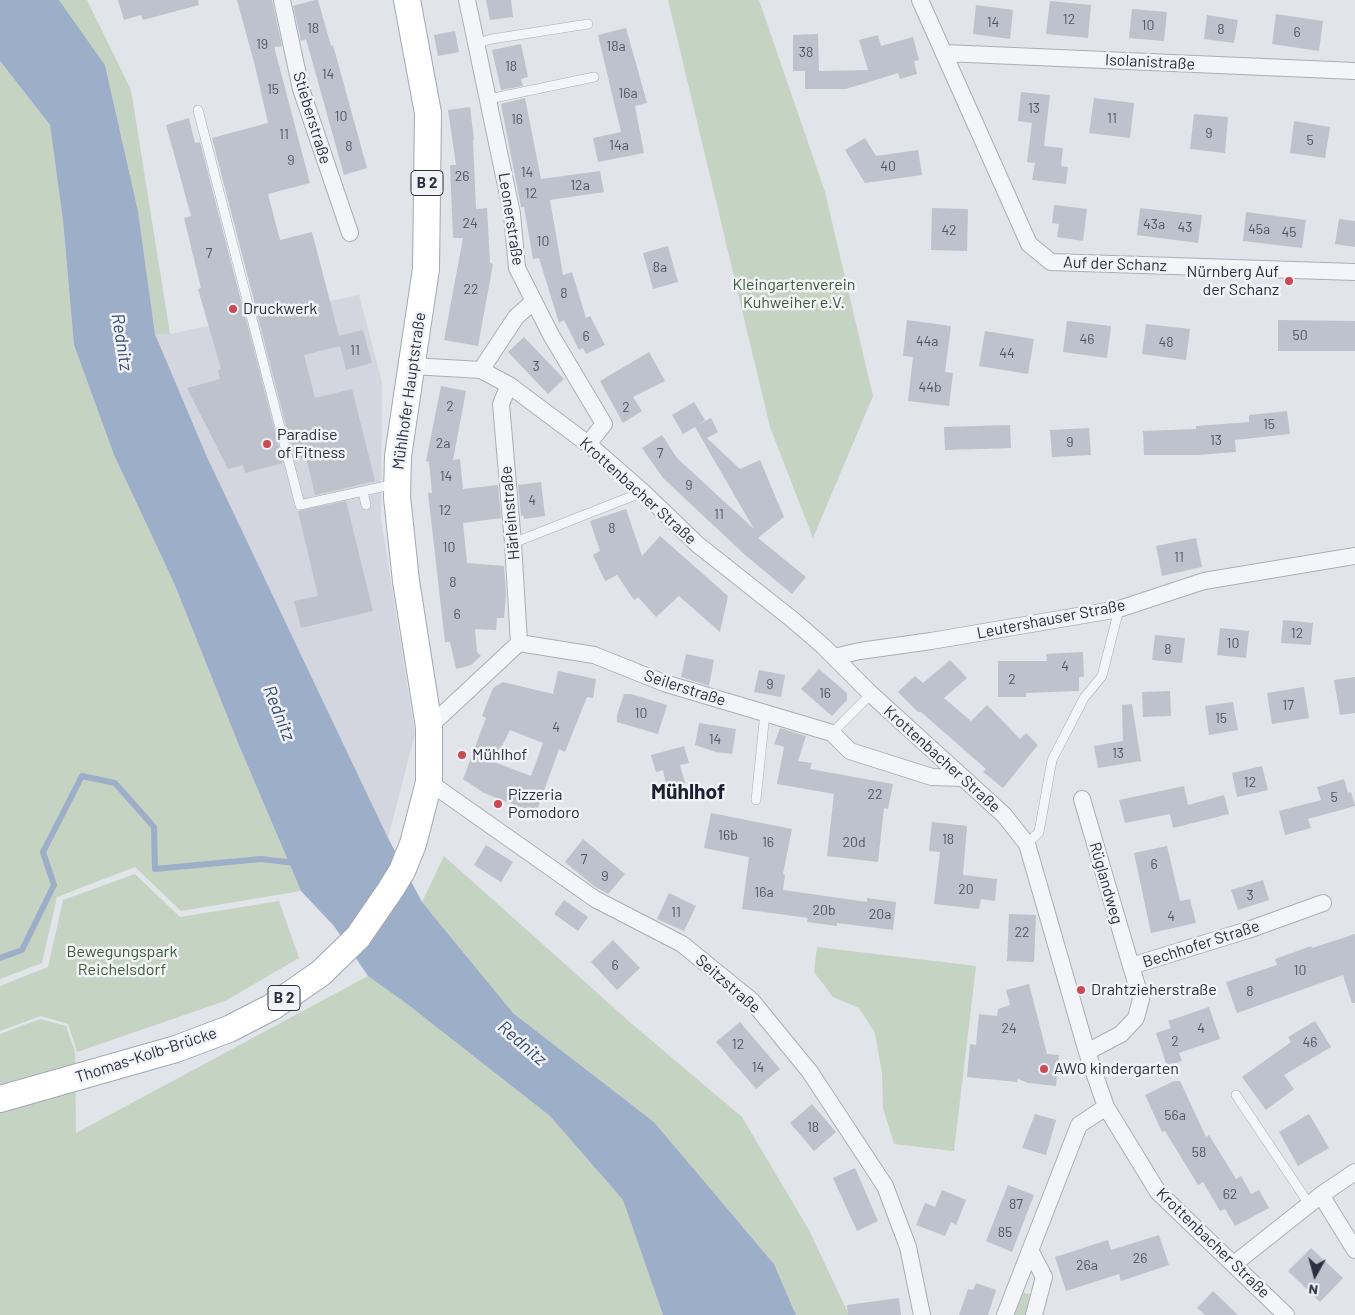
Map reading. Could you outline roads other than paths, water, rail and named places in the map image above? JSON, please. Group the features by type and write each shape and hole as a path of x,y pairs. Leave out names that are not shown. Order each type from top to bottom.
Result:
{"main road":[{"name":"Mühlhofer Hauptstraße","path":"408,0 428,112 426,269 398,456 397,497 406,581 429,727 429,782"},
{"name":"Thomas-Kolb-Brücke","path":"0,1099 176,1049 229,1029 272,1007 307,983 358,937 402,871 413,844 429,782"}],"street":[{"name":"Stieberstraße","path":"282,0 301,89 350,233"},
{"name":"Leonerstraße","path":"467,0 512,214 517,268 551,335 604,424 588,444"},
{"name":"Auf der Schanz","path":"920,0 1029,244 1051,262 1355,272"},
{"name":"Isolanistraße","path":"945,53 1355,71"},
{"path":"481,370 516,317 534,301"},
{"name":"Krottenbacher Straße","path":"412,366 481,370 509,385 588,444 643,492 697,544 793,620 1004,815 1027,844 1087,1052 1106,1107 1158,1192 1286,1315"},
{"name":"Härleinstraße","path":"509,385 501,404 513,543 519,643"},
{"name":"Leutershauser Straße","path":"834,657 860,651 1119,609 1204,581 1355,556"},
{"path":"429,727 519,643"},
{"name":"Seilerstraße","path":"519,643 594,655 664,683 832,733 850,751 932,777 963,778"},
{"name":"Seitzstraße","path":"429,782 595,900 682,944 752,1000 810,1072 886,1186 908,1247 922,1315"},
{"name":"Rüglandweg","path":"1082,798 1131,966"},
{"name":"Bechhofer Straße","path":"1087,1052 1121,1034 1136,1018 1142,999 1131,966 1248,930 1323,903"},
{"path":"1005,1315 1078,1124 1106,1107"},
{"path":"1234,1264 1315,1200 1355,1172"},
{"path":"1315,1200 1355,1250"},
{"path":"1030,1250 1044,1277 1034,1315"}],"lane":[{"path":"477,42 588,24"},
{"path":"488,99 594,77"},
{"path":"198,110 300,505 397,484"},
{"path":"363,492 366,505"},
{"path":"513,543 643,492"},
{"path":"1027,844 1039,832 1052,760 1084,698 1102,676 1119,609"},
{"path":"832,733 871,694"},
{"path":"756,800 765,713"},
{"path":"1236,1096 1315,1200"}],"water":[{"name":"Rednitz","path":"0,0 59,0 105,65 138,211 155,334 207,457 388,838 422,902 513,1013 654,1122 774,1264 796,1315 663,1315 623,1200 550,1116 407,1004 368,976 334,926 301,891 238,743 174,583 114,455 74,345 63,221 50,125 0,61"}],"waterway":[{"path":"0,958 22,950 54,885 43,852 82,776 115,783 154,827 155,869 261,859 295,863"}],"place":[{"name":"Nürnberg Auf der Schanz","path":"1289,281"},
{"name":"Druckwerk","path":"233,309"},
{"name":"Paradise of Fitness","path":"267,444"},
{"name":"Mühlhof","path":"462,755"},
{"name":"Pizzeria Pomodoro","path":"498,804"},
{"name":"Drahtzieherstraße","path":"1081,990"},
{"name":"AWO kindergarten","path":"1044,1069"}],"district":[{"name":"Mühlhof","path":"688,792"}],"park label":[{"name":"Kleingartenverein Kuhweiher e.V.","path":"794,294"},
{"name":"Bewegungspark Reichelsdorf","path":"122,961"}]}
